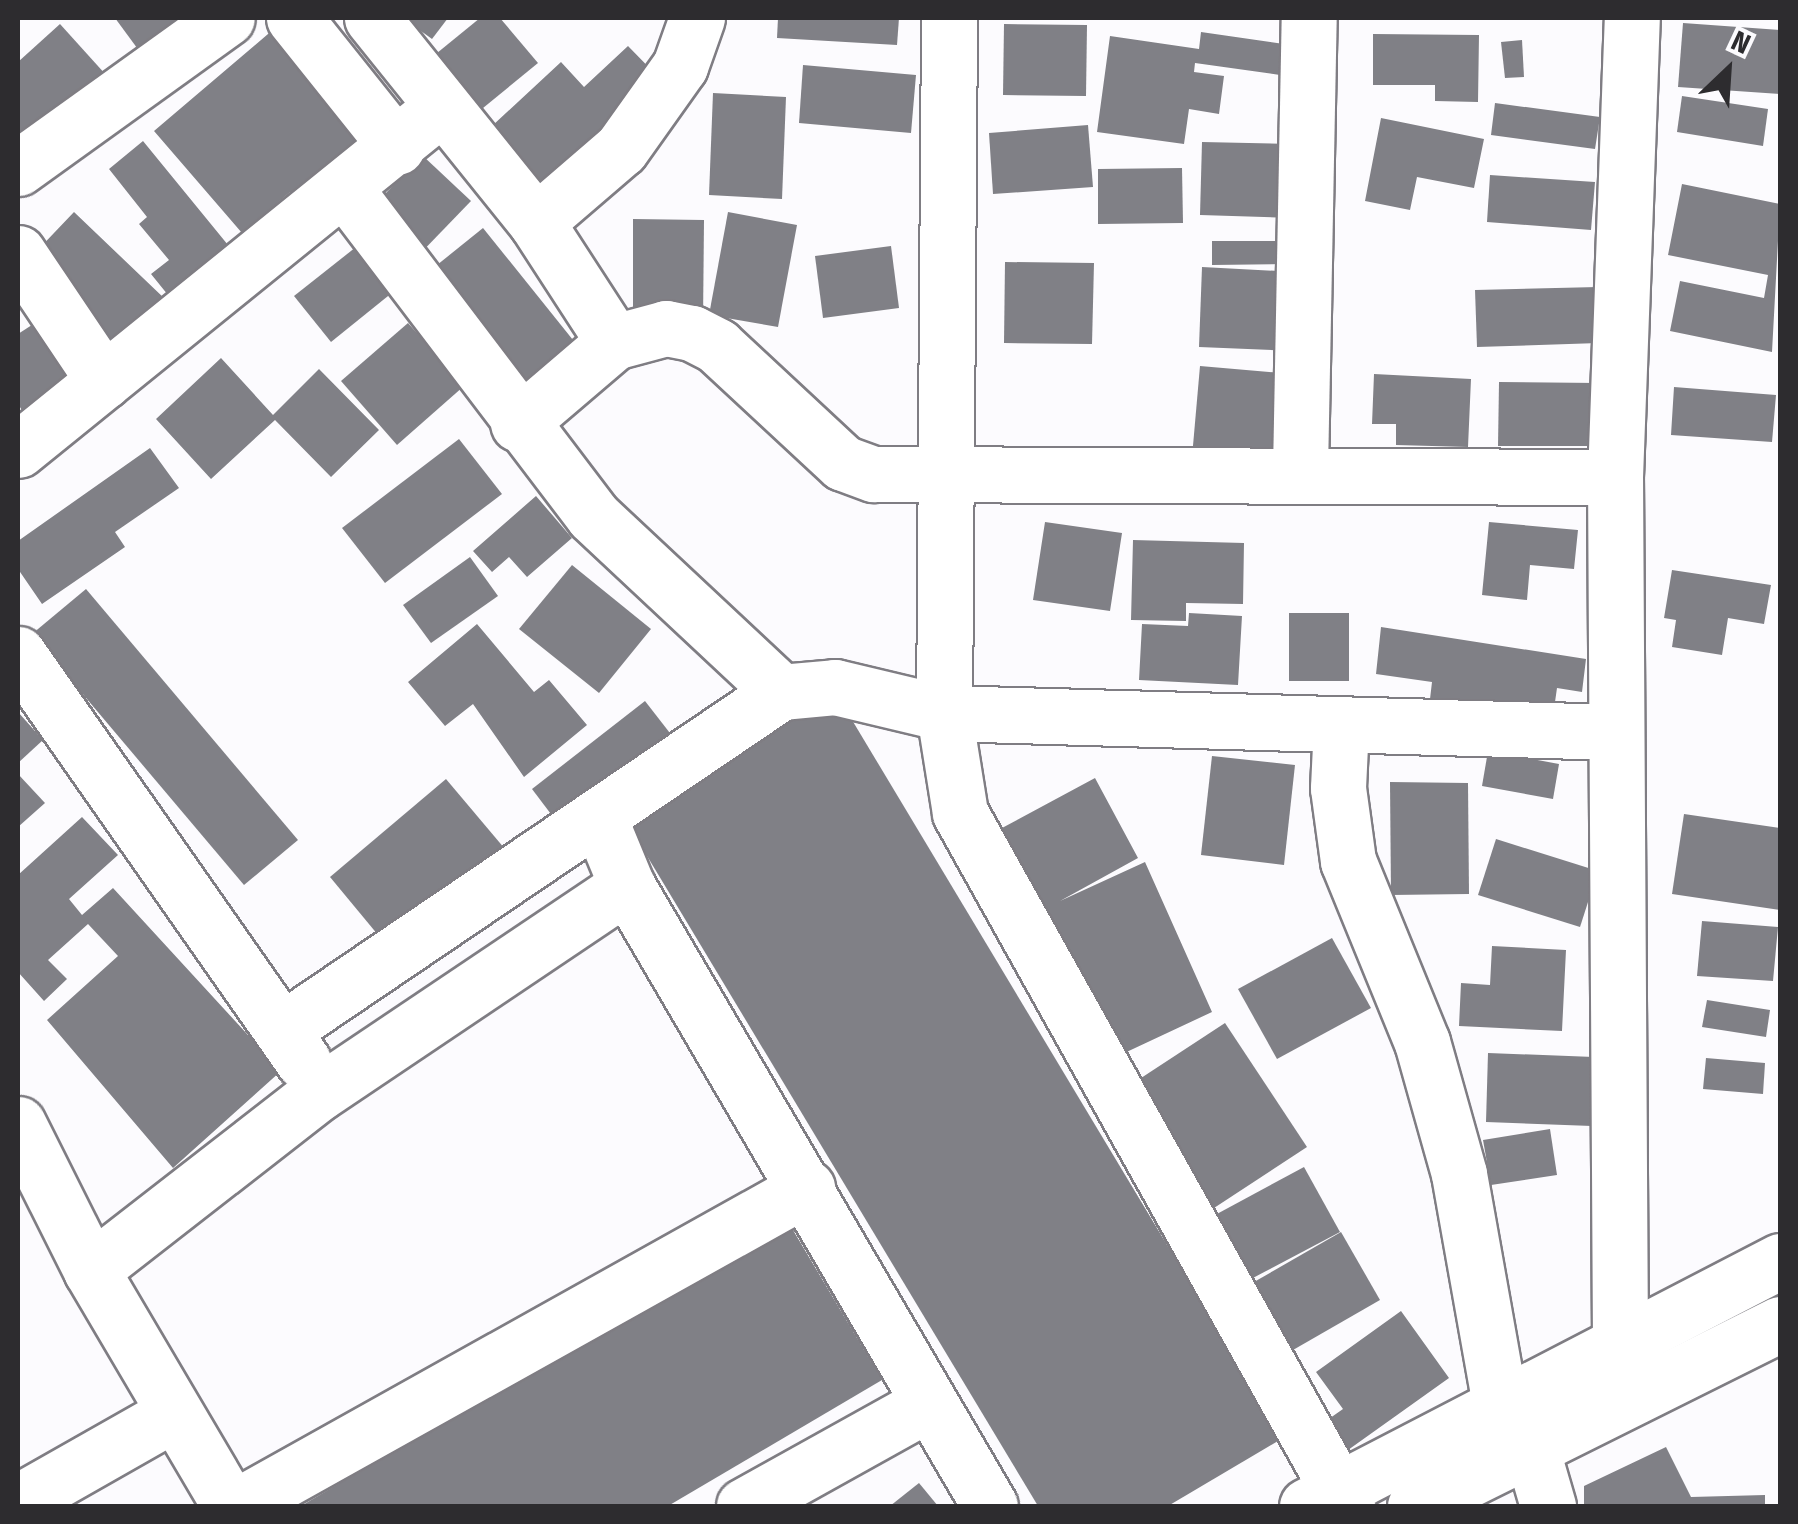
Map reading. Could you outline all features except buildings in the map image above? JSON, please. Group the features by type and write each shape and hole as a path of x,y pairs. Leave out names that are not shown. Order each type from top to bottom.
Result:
{"street":[{"path":"18,168 227,18"},
{"path":"294,18 396,148"},
{"path":"372,18 536,222 614,342"},
{"path":"536,222 621,149 680,66 697,18"},
{"path":"949,18 944,712 960,813 1330,1501 1515,1425 1780,1324"},
{"path":"1300,471 1310,18"},
{"path":"1620,1343 1615,477 1632,18"},
{"path":"18,450 442,107"},
{"path":"345,189 518,424 593,516 781,692"},
{"path":"18,253 104,381"},
{"path":"518,424 614,342 666,328 692,333 717,346 843,463 874,474 948,477 1300,471 1615,477"},
{"path":"18,654 285,1028 320,1092"},
{"path":"285,1028 781,692 835,686 944,712 1615,732"},
{"path":"1340,724 1348,862 1422,1042 1460,1174 1515,1425 1548,1506"},
{"path":"599,818 626,886 990,1506"},
{"path":"91,1270 320,1092 626,886"},
{"path":"23,1151 173,1414 234,1506 806,1188"},
{"path":"1415,1506 1620,1343 1780,1260"},
{"path":"744,1506 927,1404"},
{"path":"18,1502 173,1414"}]}
